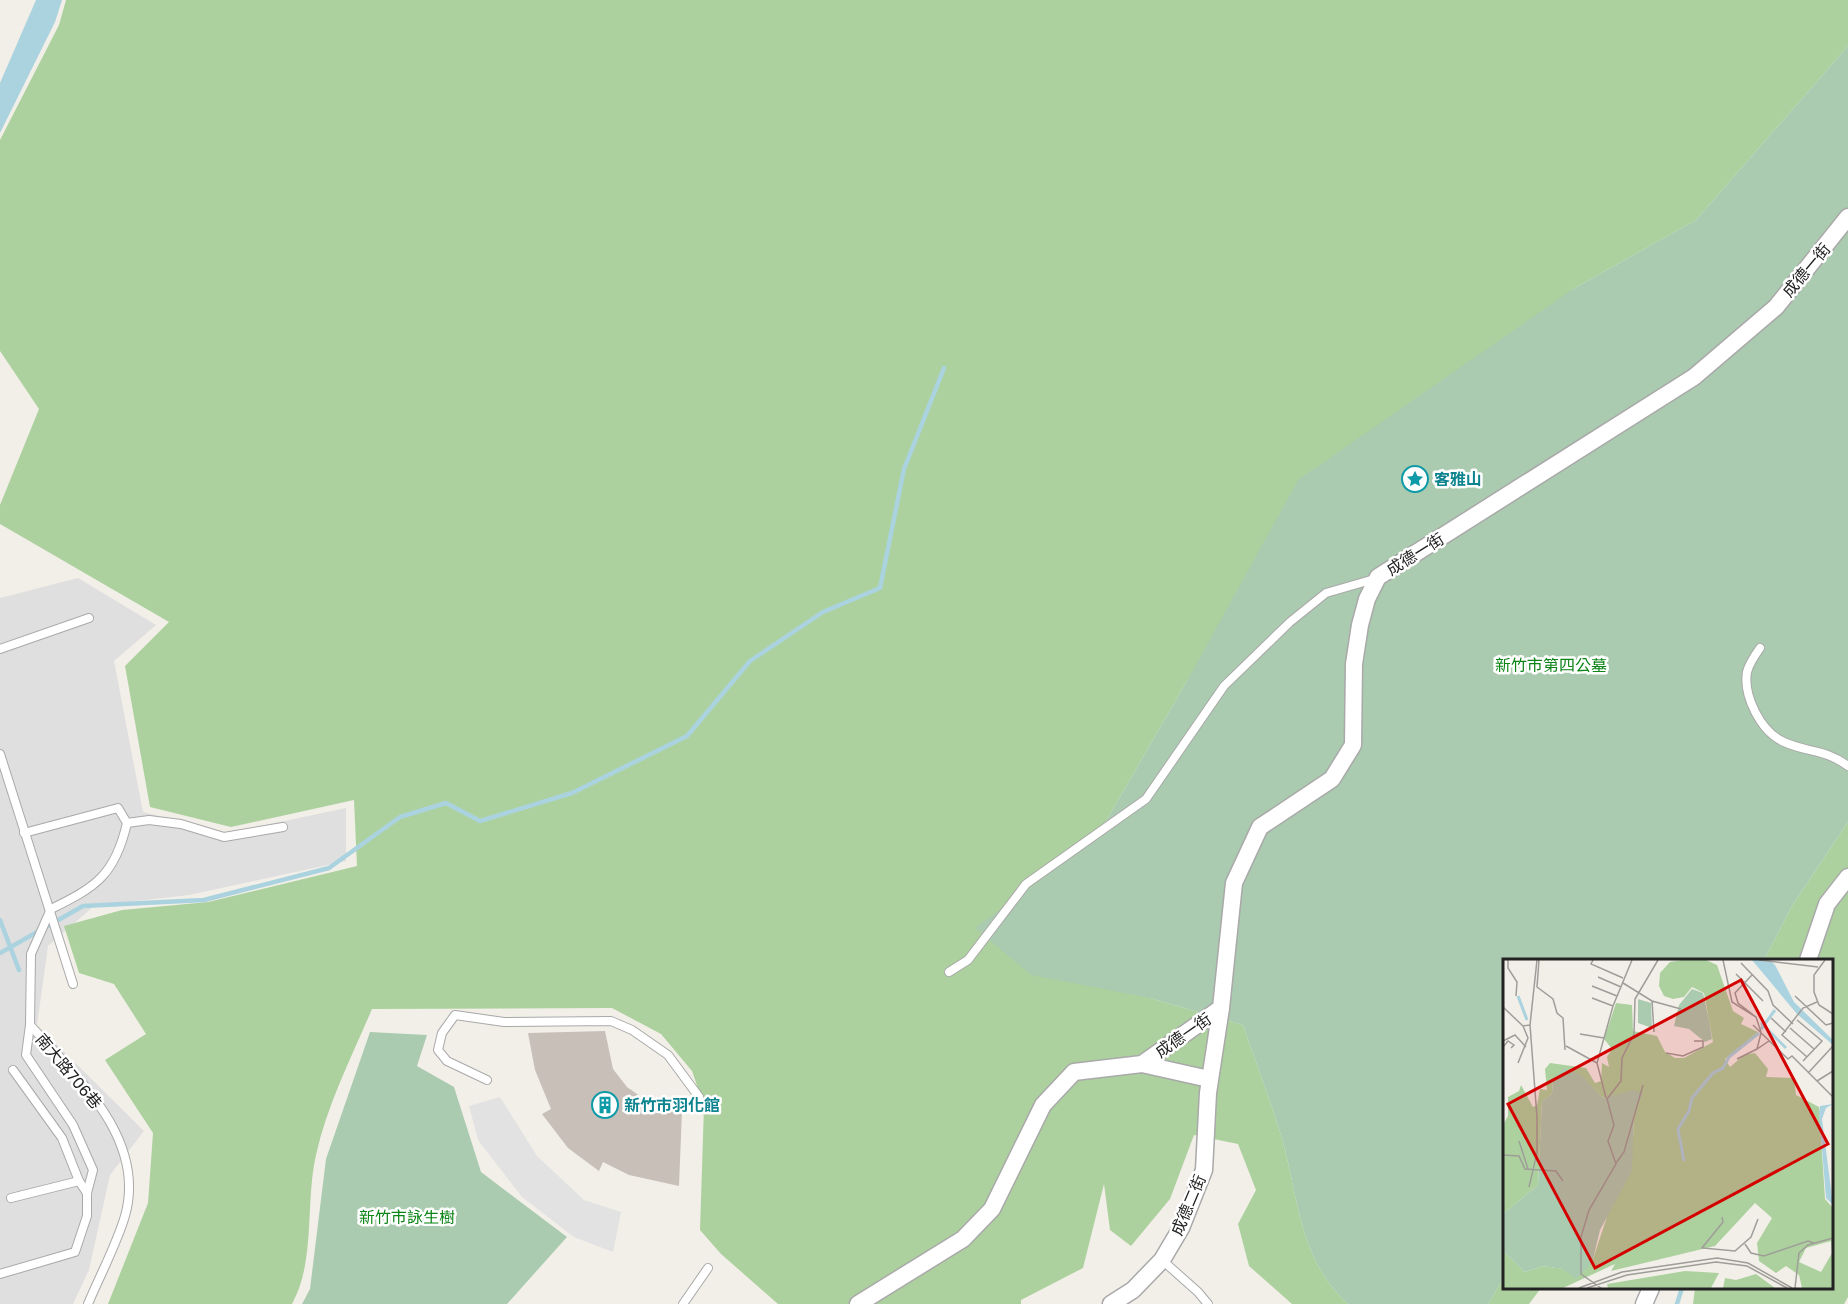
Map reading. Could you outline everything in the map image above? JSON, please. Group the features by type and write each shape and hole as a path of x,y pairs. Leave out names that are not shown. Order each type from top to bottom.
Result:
{"street":[{"name":"成德一街","path":"1142,1064 1221,1008 1234,883 1260,827 1332,779 1353,746 1354,664 1368,599 1378,578 1694,377 1776,307 1848,217"},
{"path":"1808,959 1827,904 1848,877"},
{"name":"成德二街","path":"1111,1304 1133,1290 1162,1260 1180,1228 1204,1170 1209,1079 1221,1008"},
{"name":"成德一街","path":"858,1304 963,1239 992,1209 1043,1104 1074,1072 1142,1064 1209,1079"},
{"path":"1644,1304 1650,1289"}],"lane":[{"path":"949,972 968,960 1026,884 1146,799 1224,686 1290,622 1326,593 1378,578"},
{"path":"0,649 89,618"},
{"path":"1760,648 1748,669 1746,683 1751,701 1767,730 1782,742 1822,751 1848,766"},
{"path":"0,754 73,984"},
{"path":"24,833 118,808 127,823 112,867 98,883 51,911"},
{"path":"127,823 149,820 181,824 224,837 283,827"},
{"name":"南大路706巷","path":"51,911 31,954 30,1025 102,1108 118,1137 128,1167 129,1192 125,1216 88,1304"},
{"path":"487,1080 447,1061 438,1050 442,1033 455,1016 504,1022 611,1021 632,1030 668,1055 699,1097"},
{"path":"0,1274 75,1252 87,1216 87,1193 93,1170 73,1125 26,1055 30,1025"},
{"path":"13,1070 62,1138 79,1181 87,1193"},
{"path":"11,1198 79,1181"},
{"path":"1162,1260 1208,1304"},
{"path":"683,1304 708,1268"}],"shaded area":[{"path":"78,578 156,625 114,661 143,812 228,833 346,808 346,861 189,895 94,906 48,946 37,1025 144,1131 110,1175 89,1270 73,1304 0,1304 0,598"},
{"path":"500,1097 537,1156 584,1200 621,1212 613,1252 574,1237 522,1197 478,1140 469,1106"}],"green space":[{"path":"66,0 1848,0 1848,46 1696,220 1573,289 1187,681 1095,840 1150,998 1243,1025 1279,1127 1298,1208 1311,1249 1332,1287 1348,1304 1292,1304 1249,1266 1238,1224 1256,1190 1238,1144 1194,1135 1170,1199 1131,1246 1110,1230 1104,1184 1083,1268 1021,1300 1021,1304 778,1304 721,1254 700,1230 704,1106 692,1071 661,1034 612,1008 372,1009 341,1081 321,1136 313,1174 304,1269 292,1304 108,1304 148,1203 153,1133 105,1060 146,1034 114,984 79,973 64,926 122,910 208,902 357,866 354,800 231,827 150,807 125,666 169,622 0,524 0,505 39,409 0,351 0,140 59,25"},
{"name":"新竹市第四公墓","path":"1848,46 1848,822 1792,906 1765,959 1503,959 1503,1280 1488,1304 1348,1304 1332,1287 1320,1269 1303,1229 1279,1127 1243,1025 1150,998 1031,975 975,928 1095,840 1187,681 1298,480 1573,289 1696,220"},
{"path":"1848,822 1848,1297 1844,1304 1693,1304 1695,1289 1833,1289 1833,959 1765,959 1792,906"},
{"name":"新竹市詠生樹","path":"370,1032 427,1035 417,1066 454,1087 481,1172 567,1237 507,1304 302,1304 310,1289 326,1159"},
{"path":"1503,1280 1503,1289 1540,1289 1529,1304 1488,1304"}],"water":[{"path":"36,0 62,0 55,22 0,133 0,83"}],"building":[{"name":"新竹市羽化館","path":"605,1031 613,1069 627,1087 647,1101 682,1111 679,1186 629,1175 603,1162 599,1171 568,1148 542,1114 551,1109 535,1070 528,1033"}],"waterway":[{"path":"0,953 83,906 204,900 329,868 400,817 446,803 480,821 572,793 687,736 750,661 823,612 880,588 904,469 944,368"},
{"path":"0,920 19,970"},
{"path":"1677,1304 1682,1289"}],"place":[{"name":"客雅山","path":"1415,479"},
{"name":"新竹市羽化館","path":"605,1105"}]}
